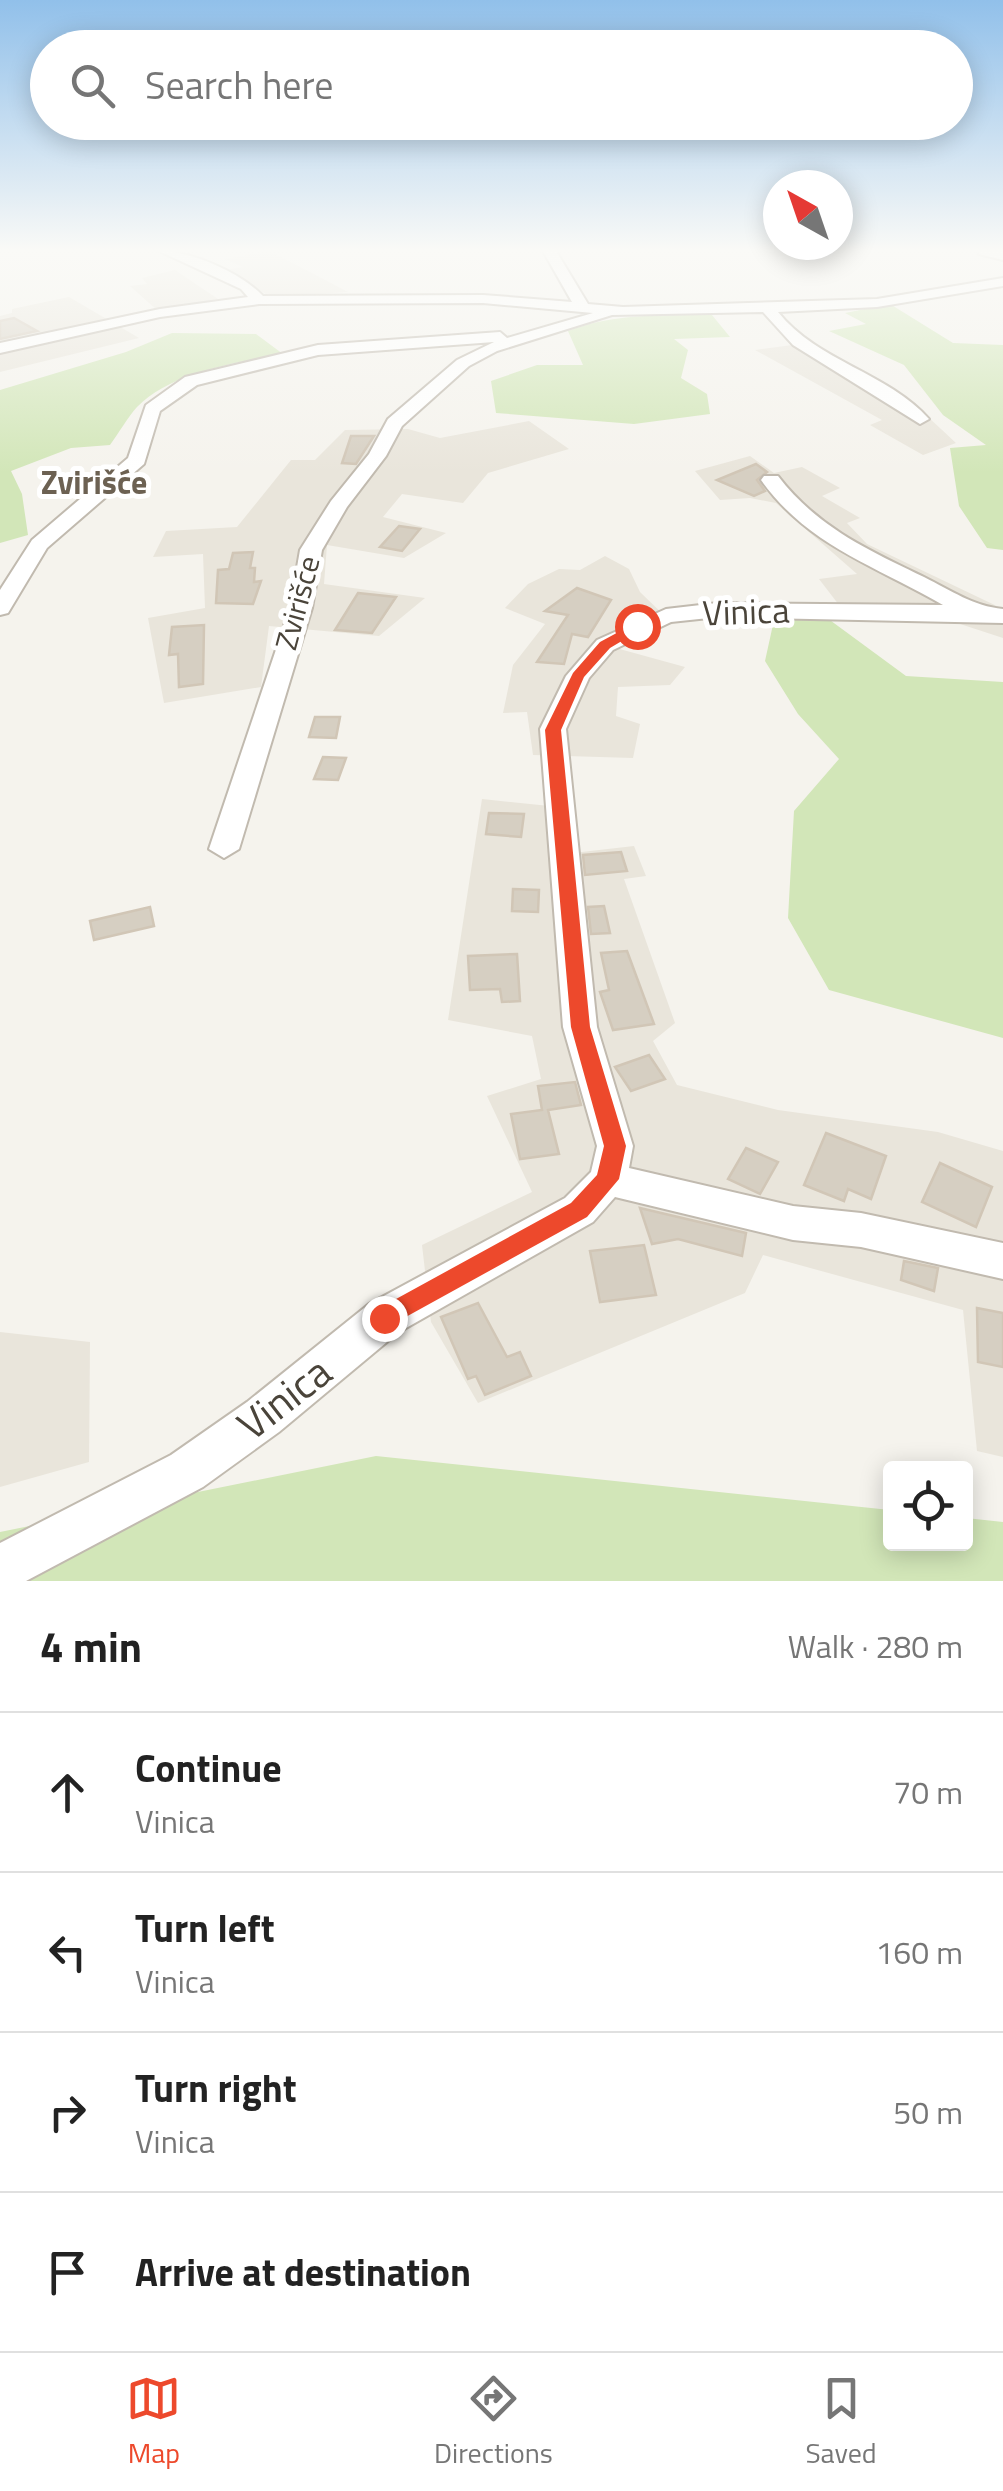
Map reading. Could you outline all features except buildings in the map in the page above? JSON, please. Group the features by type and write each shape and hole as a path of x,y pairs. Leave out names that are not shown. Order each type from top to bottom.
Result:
{"street":[{"path":"0,348 103,325"},
{"name":"Zvirišće","path":"224,850 301,608 311,550 338,505 378,456 394,424 463,363 560,325"},
{"path":"780,325 794,342 904,404 920,419"},
{"name":"Zvirišće","path":"0,608 39,544 137,460 152,409 191,381 318,350 466,342 536,332"},
{"name":"Vinica","path":"771,480 782,499 832,540 987,614"},
{"name":"Vinica","path":"0,1570 187,1471 264,1417 384,1318 579,1210 608,1179 615,1146 580,1027 553,730 578,676 605,645 666,616 718,610 987,614"},
{"path":"608,1179 792,1223 861,1230 1003,1261"}],"shaded area":[{"path":"0,325 116,325 139,338 0,372"},
{"path":"800,344 911,401 956,443 923,455 870,425 882,420 755,350"},
{"path":"529,421 569,449 488,473 463,503 402,494 383,517 446,533 404,558 327,545 324,584 425,598 379,636 269,626 261,687 164,703 148,618 205,608 203,554 153,557 166,531 237,527 291,460 315,460 345,430 408,429 440,438"},
{"path":"750,456 774,473 802,467 840,488 822,496 860,518 847,523 867,544 1003,609 1003,638 951,621 839,605 819,579 857,574 776,503 750,498 720,500 695,471"},
{"path":"605,556 629,569 640,592 673,624 642,630 616,648 685,667 670,685 618,687 616,716 640,724 633,758 533,755 527,712 503,713 513,665 545,624 505,608 528,584 559,569 580,570"},
{"path":"482,799 569,808 573,853 634,846 646,876 624,879 675,1023 653,1041 677,1085 778,1110 938,1132 1003,1151 1003,1457 977,1451 963,1310 763,1255 745,1293 478,1403 431,1322 422,1245 532,1192 487,1096 541,1079 532,1036 448,1020"},
{"path":"0,1332 90,1342 89,1462 0,1487"}],"green space":[{"path":"586,325 720,325 730,337 674,339 688,350 681,378 707,394 710,414 634,424 496,413 491,381 537,365 583,365 568,331"},
{"path":"862,325 924,325 953,343 1003,345 1003,550 987,548 959,506 950,448 986,445 943,415 904,365 829,331"},
{"path":"172,333 256,334 283,354 186,377 137,407 110,445 71,448 11,471 22,494 28,535 0,543 0,390 126,352"},
{"path":"823,615 906,676 1003,682 1003,1038 829,990 788,918 794,811 839,759 798,714 765,661 774,620"},
{"path":"376,1456 883,1509 883,1551 973,1551 973,1519 1003,1522 1003,1581 0,1581 0,1532"}],"district":[{"name":"Zvirišće","path":"94,483"}],"route":[{"path":"384,1318 579,1210 608,1179 615,1146 580,1027 553,730 562,703 578,676 605,645 637,626"}]}
